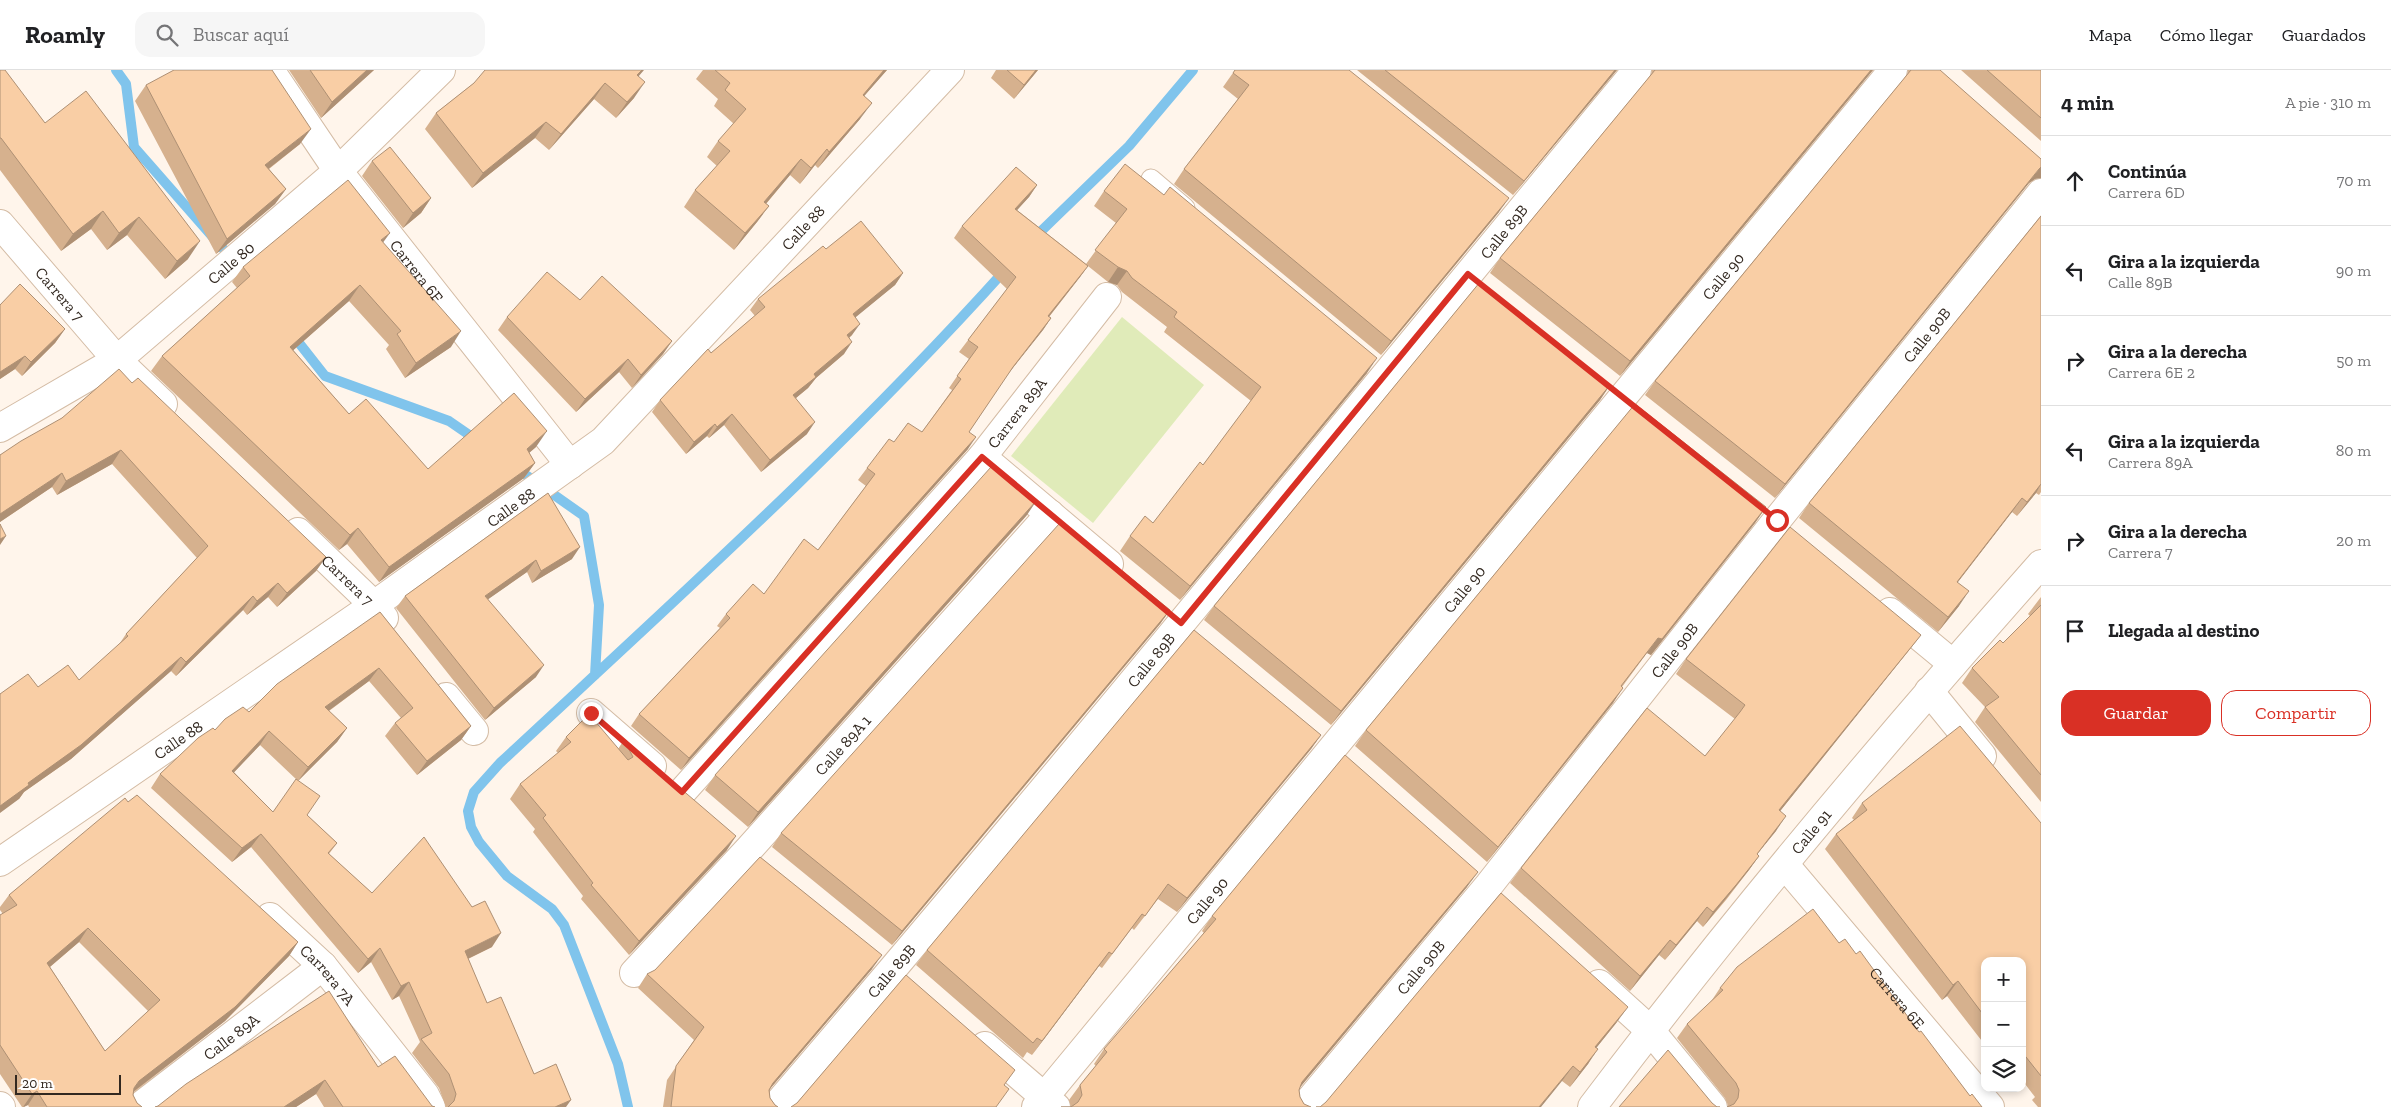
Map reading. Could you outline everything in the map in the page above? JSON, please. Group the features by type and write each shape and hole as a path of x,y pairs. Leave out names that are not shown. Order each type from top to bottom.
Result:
{"street":[{"name":"Carrera 6F","path":"270,70 338,171 570,465"},
{"name":"Calle 80","path":"0,428 117,360 338,171 441,70"},
{"name":"Calle 88","path":"0,862 374,605 603,441 950,70"},
{"name":"Calle 89B","path":"775,1107 903,974 1181,623 1378,368 1468,274 1510,207 1636,70"},
{"name":"Calle 90","path":"1045,1104 1341,754 1622,398 1893,70"},
{"name":"Calle 90B","path":"1304,1107 1489,885 1777,520 2041,193"},
{"name":"Carrera 7","path":"0,224 117,360 181,421"},
{"path":"1468,274 1491,293"},
{"name":"Carrera 89A","path":"682,792 982,457 1106,297"},
{"path":"1599,379 1645,416"},
{"path":"982,457 1131,582"},
{"path":"1754,502 1800,538"},
{"name":"Calle 89A 1","path":"634,973 749,849 1050,514"},
{"name":"Carrera 7","path":"281,516 374,605 397,634"},
{"name":"Calle 91","path":"1592,1107 1650,1030 1785,865 1929,691 2041,564"},
{"path":"1869,595 1953,664"},
{"path":"1160,605 1204,642"},
{"path":"432,679 474,731"},
{"path":"1929,691 1997,774"},
{"path":"591,713 704,811"},
{"path":"1311,729 1341,754"},
{"path":"119,780 141,800"},
{"path":"726,830 772,868"},
{"path":"1467,865 1511,905"},
{"name":"Carrera 6E","path":"1785,865 1990,1107"},
{"name":"Carrera 7A","path":"250,899 323,966 425,1095 431,1107"},
{"path":"872,948 903,974"},
{"path":"1577,964 1650,1030 1713,1107"},
{"name":"Calle 89A","path":"140,1107 323,966"},
{"path":"970,1032 1045,1104"}],"lane":[{"path":"1151,180 1196,217"}],"green space":[{"path":"1122,317 1204,385 1093,523 1011,456"}],"building":[{"path":"0,70 5,70 45,123 86,91 200,241 177,261 139,217 119,233 103,211 73,234 0,138"},
{"path":"174,70 272,70 311,129 265,165 286,189 227,239 146,85"},
{"path":"310,70 367,70 332,102"},
{"path":"485,70 642,70 637,75 645,82 627,102 605,83 561,134 546,122 483,173 436,113 474,83"},
{"path":"715,70 884,70 863,95 872,103 829,152 827,149 811,168 801,159 764,202 769,206 745,233 695,190 730,151 718,141 746,109 725,90 730,83"},
{"path":"1007,70 1036,70 1024,85"},
{"path":"1235,70 1349,70 1509,198 1391,341 1184,169 1249,85 1233,73"},
{"path":"1385,70 1615,70 1524,181"},
{"path":"1655,70 1871,70 1630,361 1500,258"},
{"path":"1911,70 1940,70 2041,159 2041,167 1785,484 1655,381"},
{"path":"1987,70 2041,70 2041,118"},
{"path":"390,147 431,198 413,213 372,161"},
{"path":"1125,164 1164,195 1170,187 1377,358 1190,586 1130,536 1145,516 1153,523 1200,462 1203,465 1261,387 1174,317 1177,312 1132,278 1127,271 1118,267 1095,250 1127,209 1104,191"},
{"path":"1016,167 1037,185 1015,209 1088,266 1048,316 1051,318 1013,367 969,432 976,437 689,758 639,714 730,618 726,614 753,584 764,594 804,539 818,550 875,474 867,468 889,439 894,442 908,423 922,432 961,379 957,376 978,347 968,340 1016,277 962,226"},
{"path":"348,180 390,233 381,240 461,331 416,363 397,334 401,331 360,285 290,347 349,414 366,399 428,469 514,393 547,431 527,449 535,463 389,567 358,528 350,535 162,356 250,276 243,267"},
{"path":"2041,216 2041,484 2027,502 2022,498 1957,582 1969,591 1948,617 1809,503"},
{"path":"861,221 903,273 853,314 860,324 847,335 852,342 814,374 816,377 793,395 815,422 770,460 732,414 717,427 715,424 694,442 660,400 708,349 711,353 765,307 758,299 823,246 826,249"},
{"path":"547,272 580,300 602,276 672,341 641,375 628,359 585,399 507,317"},
{"path":"1480,282 1610,385 1341,711 1214,606"},
{"path":"20,284 65,329 31,362 25,356 0,372 0,305"},
{"path":"119,369 132,383 138,378 326,557 287,593 278,583 257,601 253,596 186,662 181,657 81,745 28,783 29,785 0,806 0,694 28,674 38,687 68,665 79,680 128,636 126,634 208,546 121,450 66,481 62,473 0,514 0,455 62,418"},
{"path":"1635,404 1766,507 1662,639 1658,638 1621,686 1623,688 1498,847 1366,730"},
{"path":"991,467 1037,500 758,812 715,775"},
{"path":"548,493 580,547 541,571 536,560 485,596 544,665 494,708 405,596"},
{"path":"0,524 6,536 0,539"},
{"path":"1059,524 1111,562 1170,610 902,931 781,833"},
{"path":"1790,527 1921,635 1779,810 1786,816 1757,854 1759,856 1736,885 1713,912 1707,907 1676,945 1670,940 1640,976 1521,868 1647,708 1705,756 1740,712 1745,705 1686,659"},
{"path":"2041,605 2041,775 1985,707 1999,697 1972,668 2000,640 2003,643"},
{"path":"380,612 471,726 427,761 395,723 413,708 379,668 325,707 347,728 308,767 269,731 232,771 273,812 296,779 320,796 307,815 337,843 328,853 372,893 424,837 472,907 485,901 501,933 465,951 487,1003 501,997 534,1074 556,1064 571,1100 555,1107 448,1107 454,1101 456,1094 449,1074 421,1039 432,1033 409,982 401,986 380,948 368,959 261,834 242,848 160,774 198,738 213,728 215,730 225,719 243,707 249,712 277,684"},
{"path":"1194,630 1321,735 1187,898 1168,884 1145,916 1142,914 1112,954 1109,952 1042,1041 1037,1038 1033,1043 927,950"},
{"path":"589,714 628,760 633,757 624,740 736,836 639,941 591,885 593,883 543,818 546,815 520,784 571,742 566,737"},
{"path":"1960,726 2041,823 2041,1076 2026,1057 2026,957 1981,957 1981,1012 1958,981 1953,985 1836,834 1867,810 1862,803"},
{"path":"1345,755 1478,872 1302,1082 1299,1090 1300,1097 1304,1104 1311,1107 1071,1107 1078,1102 1082,1095 1080,1085 1107,1052 1104,1049 1216,919 1212,916"},
{"path":"137,795 298,942 235,1007 139,1081 134,1088 133,1095 137,1103 142,1107 47,1107 37,1091 32,1094 0,1045 0,915 17,905 9,895 125,798 128,802","holes":["88,928 160,1000 105,1051 47,963"]},
{"path":"760,857 882,955 773,1083 769,1090 770,1098 778,1107 671,1107 676,1066 704,1027 647,974 655,970"},
{"path":"1501,893 1628,1007 1595,1047 1598,1049 1580,1072 1573,1066 1539,1107 1320,1107"},
{"path":"1813,909 1839,943 1845,939 1856,954 1860,951 1919,1032 1921,1031 1970,1096 1972,1094 1982,1107 1727,1107 1734,1104 1738,1098 1739,1090 1736,1083 1687,1024 1723,990 1720,988 1737,967"},
{"path":"906,975 1015,1070 1004,1085 1009,1089 996,1107 791,1107 797,1103"},
{"path":"329,991 378,1067 395,1056 432,1106 435,1107 343,1107 325,1080 284,1107 155,1107 186,1084"},
{"path":"1668,1050 1717,1107 1619,1107"}],"waterway":[{"path":"116,70 126,84 134,147 233,260"},
{"path":"1034,238 1129,146 1193,70"},
{"path":"628,1107 618,1064 564,925 552,909 507,876 479,842 471,827 468,811 474,792 500,763 759,522 885,398 1006,269"},
{"path":"292,334 325,376 449,421 478,441"},
{"path":"516,468 584,516 599,605 595,675"}],"route":[{"path":"591,713 682,792 982,457 1181,623 1468,274 1777,520"}]}
